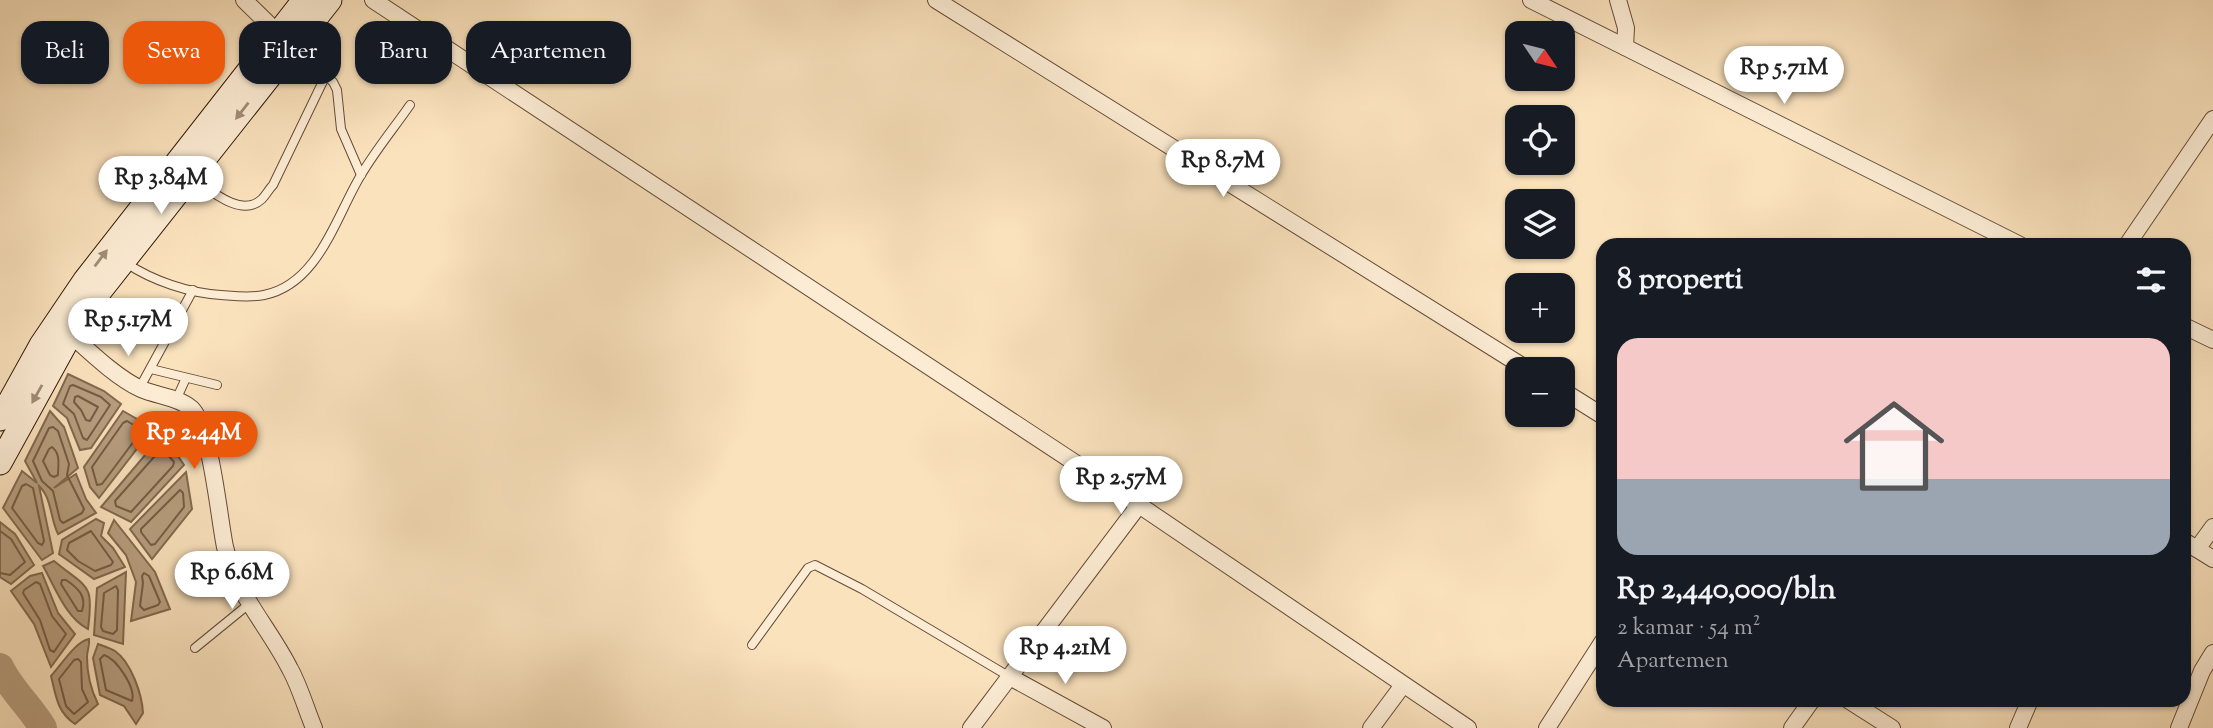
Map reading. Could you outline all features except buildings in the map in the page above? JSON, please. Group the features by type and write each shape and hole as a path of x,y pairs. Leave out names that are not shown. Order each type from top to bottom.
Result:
{"main road":[{"path":"294,21 304,0"},
{"path":"306,21 330,0"},
{"path":"0,419 41,345 85,280 248,84"},
{"path":"0,463 82,314 190,176 254,84"}],"street":[{"path":"244,0 266,21"},
{"path":"373,0 1139,505 1468,728"},
{"path":"936,0 1508,357"},
{"path":"1531,0 1573,21"},
{"path":"1618,0 1626,28 1625,47"},
{"path":"1575,22 2006,238"},
{"path":"2132,238 2213,118"},
{"path":"2191,329 2213,340"},
{"path":"70,334 95,357 139,389 176,400 191,408 197,417 209,454 226,550 248,604 291,669 314,728"},
{"path":"1575,398 1596,412"},
{"path":"971,728 1139,505"},
{"path":"2213,527 2191,545 2213,559"},
{"path":"1547,728 1596,652"},
{"path":"2191,698 2213,653"},
{"path":"1010,677 1103,728"},
{"path":"1371,728 1403,685"},
{"path":"1792,728 1807,707"},
{"path":"1859,707 1892,728"},
{"path":"2018,728 2027,707"},
{"path":"2179,728 2187,707"}],"lane":[{"path":"190,176 234,204 251,205 261,200 273,185 322,84"},
{"path":"333,84 337,90 341,129 360,175"},
{"path":"123,261 148,276 206,294 267,295 294,280 308,267 332,231 360,175 410,105"},
{"path":"139,389 193,290"},
{"path":"151,369 217,385"},
{"path":"176,400 186,378"},
{"path":"752,645 807,568 815,565 862,589 1010,677"},
{"path":"195,648 248,604"}],"water":[{"path":"68,374 104,391 121,404 91,448 80,450 67,418 53,406"},
{"path":"50,411 64,427 78,468 54,488 76,474 86,499 96,513 58,534 49,502 39,486 53,553 42,560 3,508 22,471 37,483 25,461"},
{"path":"123,411 153,428 99,498 90,487 84,467"},
{"path":"163,434 184,465 131,522 101,507"},
{"path":"186,472 192,509 152,559 130,529"},
{"path":"96,519 104,523 101,536 113,548 125,567 94,579 59,554 62,540"},
{"path":"114,520 155,572 170,609 131,621 136,582 126,555 108,533"},
{"path":"0,522 15,534 34,565 11,584 0,577"},
{"path":"54,561 81,582 89,594 88,629 67,610 43,566"},
{"path":"126,572 123,644 94,635 97,588"},
{"path":"42,573 58,613 75,634 51,667 34,624 11,591 30,576"},
{"path":"89,639 88,676 98,704 75,724 61,709 51,676 74,649"},
{"path":"98,644 115,651 131,670 143,713 136,724 124,706 100,695 93,658"}],"waterway":[{"path":"0,667 43,728"}]}
